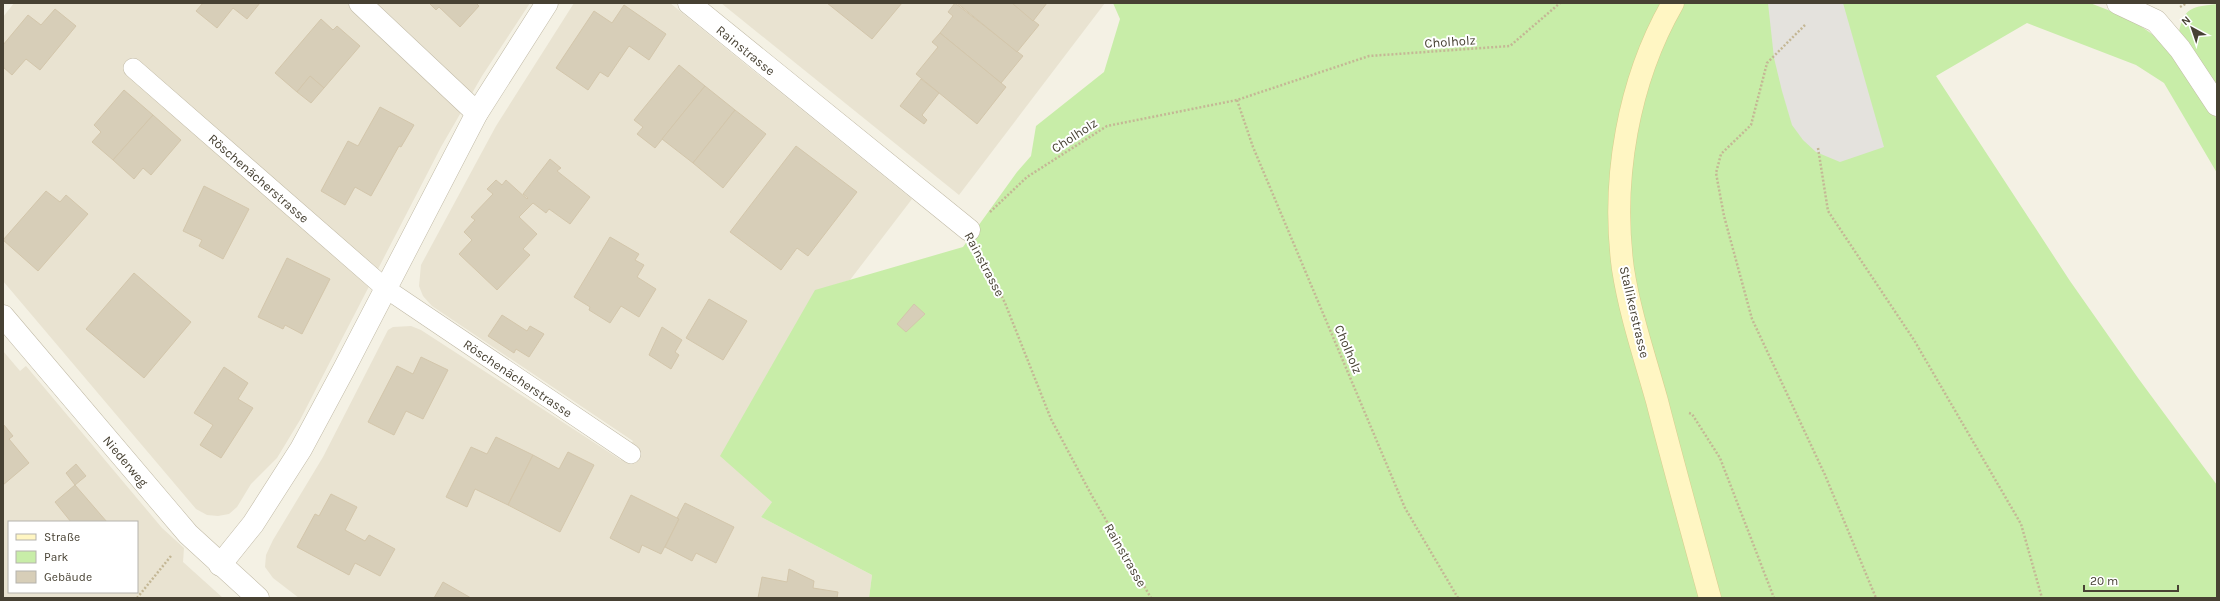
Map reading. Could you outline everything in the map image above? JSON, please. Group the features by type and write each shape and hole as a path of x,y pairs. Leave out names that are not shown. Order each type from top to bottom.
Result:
{"street":[{"path":"360,3 477,113"},
{"path":"220,565 253,524 301,449 477,113 547,3"},
{"name":"Rainstrasse","path":"689,3 970,230"},
{"name":"Stallikerstrasse","path":"1673,3 1649,54 1631,114 1625,144 1620,191 1621,241 1627,291 1710,598"},
{"path":"2118,3 2156,21 2180,49 2217,105"},
{"name":"Niederweg","path":"3,316 188,534 220,565 258,598"}],"lane":[{"name":"Röschenächerstrasse","path":"132,68 385,288 631,454"}],"path":[{"name":"Cholholz","path":"970,230 1027,177 1107,126 1237,100 1369,56 1510,46 1560,3"},
{"path":"1805,25 1767,64 1751,124 1721,154 1716,173 1724,216 1752,320 1825,475 1876,598"},
{"name":"Cholholz","path":"1237,100 1253,147 1405,508 1458,598"},
{"path":"1818,148 1828,211 1914,340 2021,524 2042,598"},
{"name":"Rainstrasse","path":"970,230 1005,303 1051,418 1092,496 1151,598"},
{"path":"1720,458 1774,598"},
{"path":"137,598 163,565"}],"shaded area":[{"path":"14,3 530,3 482,76 441,147 300,420 277,458 251,484 237,507 229,514 218,516 207,515 196,509 3,281 3,17"},
{"path":"574,3 670,3 912,199 850,280 815,291 772,502 761,517 872,575 869,598 299,598 273,578 265,567 266,555 273,540 323,457 388,330 393,327 411,326 421,330 621,460 633,441 432,306 423,296 419,286 421,265 496,126"},
{"path":"721,3 1105,3 959,195"},
{"path":"1768,3 1843,3 1884,147 1840,162 1816,152 1803,140 1792,125 1782,91 1774,58"},
{"path":"3,351 20,371 26,366 162,528 184,548 183,562 223,598 3,598"}],"green space":[{"path":"1113,3 2090,3 2142,27 2168,48 2179,61 2214,114 2217,121 2218,133 2217,173 2164,83 2136,65 2027,23 1936,76 2070,281 2138,378 2217,485 2217,598 869,598 872,575 761,517 772,502 720,456 815,290 963,247 1017,172 1031,156 1036,126 1104,72 1120,19"},
{"path":"2217,4 2217,89 2179,32 2184,17 2191,9"}],"building":[{"path":"203,3 260,3 247,19 233,8 217,28 196,11"},
{"path":"429,3 476,3 479,6 460,27 439,7 436,10"},
{"path":"827,3 902,3 872,39"},
{"path":"955,3 1023,56 1001,83 940,33 953,16 948,12"},
{"path":"957,3 1012,3 1039,25 1017,52"},
{"path":"1012,3 1047,3 1033,21"},
{"path":"624,5 666,34 649,60 629,46 608,77 600,72 588,90 556,68 594,11 612,23"},
{"path":"55,9 76,26 40,70 26,59 12,75 3,67 3,45 28,15 41,25"},
{"path":"321,19 333,30 337,26 360,46 324,88 310,76 297,92 275,73"},
{"path":"940,33 1006,87 977,124 916,74 938,47 932,42"},
{"path":"679,65 705,86 655,148 637,134 643,127 634,120"},
{"path":"310,76 324,88 311,103 297,92"},
{"path":"921,79 939,93 922,115 927,120 924,124 900,106"},
{"path":"705,86 735,110 693,163 662,139"},
{"path":"124,90 153,115 113,160 92,142 101,132 94,125"},
{"path":"380,107 414,125 401,147 399,146 371,196 355,187 345,205 321,191 348,141 358,146"},
{"path":"735,110 766,134 723,188 693,163"},
{"path":"153,115 181,140 151,175 143,168 134,179 113,160"},
{"path":"796,146 857,192 808,256 797,248 781,270 730,232"},
{"path":"550,159 561,168 557,171 590,197 570,224 549,209 546,213 533,203 519,217 537,234 523,249 530,255 497,290 459,254 472,240 464,232 475,220 471,217 493,194 487,189 496,180 502,185 506,180 527,199 528,198 523,194"},
{"path":"204,186 249,209 223,259 199,246 202,240 183,231"},
{"path":"46,191 60,202 66,195 88,214 38,271 3,240"},
{"path":"610,237 639,254 635,260 644,265 637,277 656,289 639,317 621,306 610,323 589,310 590,307 574,297"},
{"path":"287,258 330,279 302,334 285,325 283,329 258,317"},
{"path":"134,273 191,322 144,378 86,329"},
{"path":"709,299 747,321 723,360 686,338"},
{"path":"914,304 925,314 906,332 897,324"},
{"path":"502,315 527,331 530,326 544,334 529,357 516,349 514,353 488,336"},
{"path":"662,327 682,340 675,352 679,355 671,369 649,355"},
{"path":"421,357 448,370 423,419 406,411 394,435 368,422 397,366 413,374"},
{"path":"224,367 248,383 238,399 253,408 221,458 200,445 213,425 194,413"},
{"path":"4,425 13,436 9,439 29,463 3,485"},
{"path":"496,437 533,455 508,505 475,489 467,507 446,497 471,447 487,454"},
{"path":"568,452 594,465 560,532 508,505 533,455 559,469"},
{"path":"76,464 86,476 75,485 66,473"},
{"path":"75,485 106,521 70,521 55,502"},
{"path":"331,494 357,507 345,530 365,541 369,535 395,549 380,576 355,563 349,575 297,547 315,514 319,516"},
{"path":"631,495 679,519 661,554 642,545 639,553 610,538"},
{"path":"685,503 734,527 716,563 696,553 692,561 665,547"},
{"path":"789,569 814,581 813,588 838,592 837,598 758,598 762,577 787,582"},
{"path":"443,582 471,598 434,598"}]}
